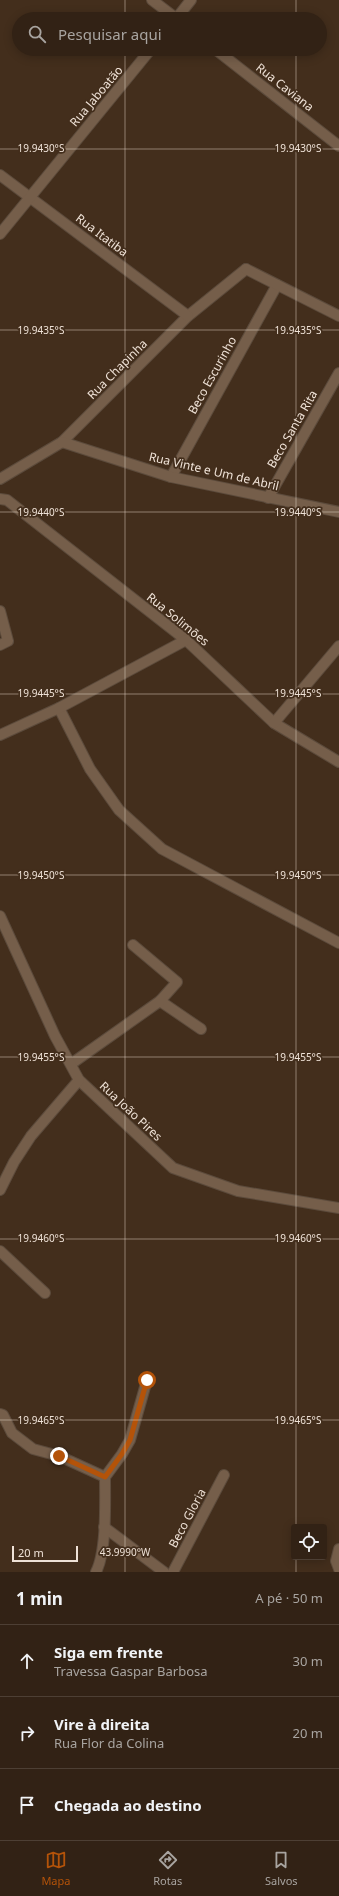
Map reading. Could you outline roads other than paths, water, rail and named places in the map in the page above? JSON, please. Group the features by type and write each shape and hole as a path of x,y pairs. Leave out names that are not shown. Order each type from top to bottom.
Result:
{"street":[{"path":"152,0 168,12"},
{"path":"182,12 191,0"},
{"name":"Rua Jaboatão","path":"0,234 28,198 146,56"},
{"name":"Rua Caviana","path":"224,56 339,146"},
{"name":"Rua Itatiba","path":"0,175 28,198 188,316"},
{"name":"Rua Chapinha","path":"0,479 62,442 188,316 246,269 277,285"},
{"path":"277,285 339,316"},
{"name":"Beco Escurinho","path":"171,477 277,285"},
{"name":"Beco Santa Rita","path":"268,498 339,373"},
{"name":"Rua Vinte e Um de Abril","path":"62,442 171,477 339,512"},
{"name":"Rua Solimões","path":"0,499 7,500 186,640 274,723 339,762"},
{"path":"0,611 8,641 0,645"},
{"path":"0,735 59,708 186,640"},
{"path":"274,723 339,646"},
{"path":"59,708 90,769 119,810 162,849 339,943"},
{"name":"Rua João Pires","path":"0,916 3,930 55,1036 79,1080 173,1168 238,1191 339,1208"},
{"path":"71,1064 160,1001 177,982 133,945"},
{"path":"160,1001 201,1030"},
{"path":"0,1190 14,1162 31,1136 79,1080"},
{"path":"0,1251 45,1293"},
{"path":"96,1572 101,1563 104,1527 105,1477 122,1454 130,1440 147,1380"},
{"path":"0,1414 3,1415 12,1433 33,1449 59,1456 105,1477"},
{"name":"Beco Gloria","path":"173,1572 224,1475"},
{"path":"104,1527 164,1572"},
{"path":"339,1549 336,1561 339,1569"}]}
